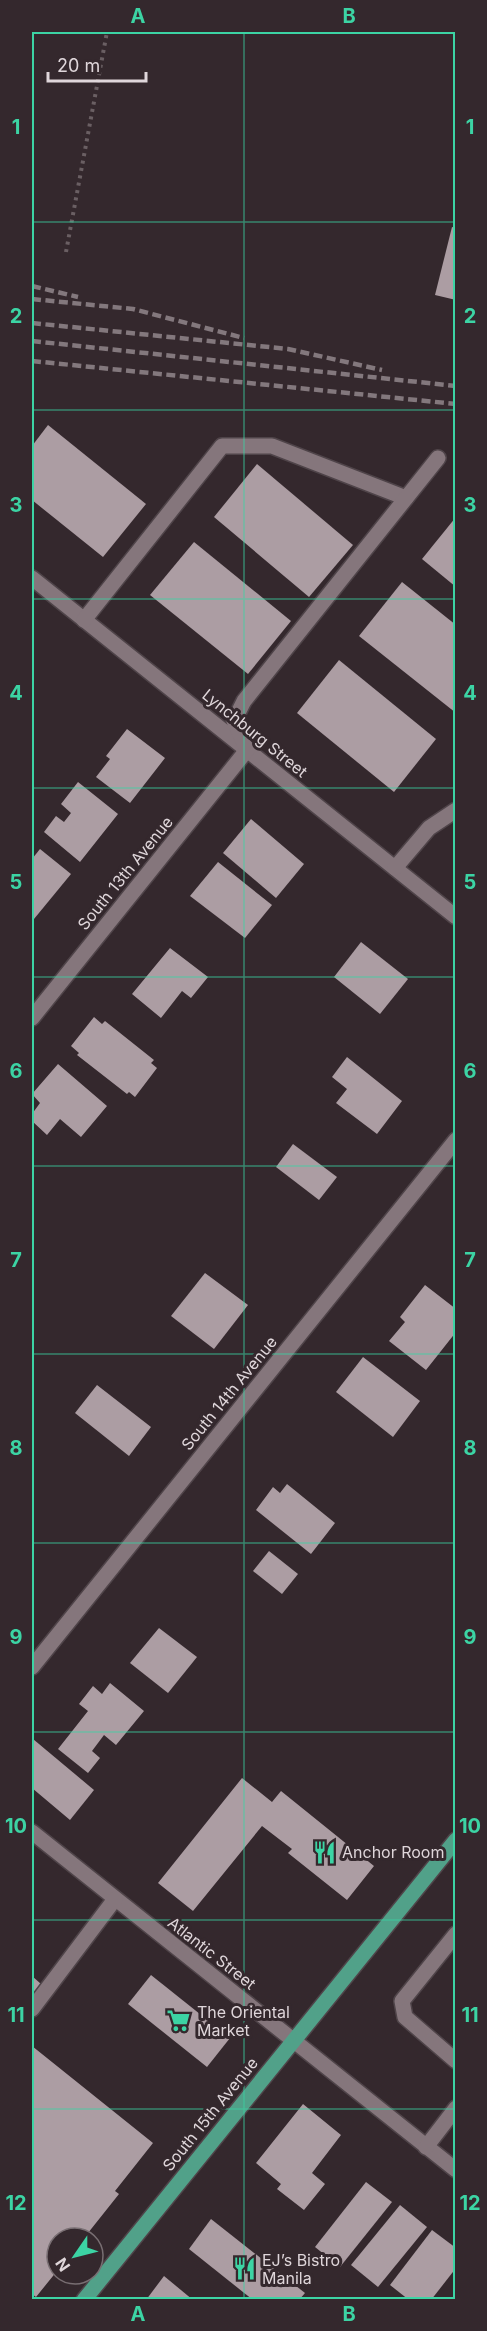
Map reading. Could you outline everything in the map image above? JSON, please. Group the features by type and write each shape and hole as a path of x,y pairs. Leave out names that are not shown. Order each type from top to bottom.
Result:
{"main road":[{"name":"South 15th Avenue","path":"84,2300 456,1840"}],"street":[{"path":"84,620 222,446 272,446 406,498"},
{"path":"247,750 234,721 244,701 438,458"},
{"name":"Lynchburg Street","path":"32,578 456,917"},
{"name":"South 13th Avenue","path":"32,1018 247,750"},
{"path":"395,868 429,828 456,810"},
{"name":"South 14th Avenue","path":"32,1667 456,1140"},
{"name":"Atlantic Street","path":"32,1832 456,2170"},
{"path":"32,2009 116,1899"},
{"path":"456,1934 402,2001 405,2017 456,2061"},
{"path":"426,2147 456,2108"}],"path":[{"path":"66,252 107,32"}],"building":[{"path":"452,227 456,228 456,300 435,295"},
{"path":"48,425 146,504 103,557 32,500 32,446"},
{"path":"257,464 353,545 309,597 214,517"},
{"path":"456,517 456,587 422,559"},
{"path":"194,542 291,621 248,674 150,595"},
{"path":"402,582 456,625 456,713 359,636"},
{"path":"339,660 436,739 394,792 297,713"},
{"path":"127,729 165,758 130,803 96,777 110,759 106,756"},
{"path":"78,782 118,814 80,862 44,832 56,816 64,822 71,813 61,804"},
{"path":"251,819 304,864 276,898 223,853"},
{"path":"40,849 71,874 34,919 32,917 32,859"},
{"path":"218,862 272,905 245,938 190,896"},
{"path":"361,942 408,979 380,1014 334,977"},
{"path":"170,948 208,977 191,998 182,991 161,1018 132,994"},
{"path":"94,1017 102,1024 105,1021 154,1060 151,1063 157,1068 135,1097 129,1092 127,1094 77,1055 79,1053 71,1046"},
{"path":"347,1057 402,1101 377,1134 336,1103 347,1089 332,1077"},
{"path":"58,1064 107,1106 81,1137 60,1119 47,1135 32,1121 32,1114 40,1103 32,1094"},
{"path":"293,1144 337,1177 319,1200 276,1167"},
{"path":"205,1273 248,1305 214,1349 171,1316"},
{"path":"425,1285 456,1309 456,1332 426,1370 389,1341 405,1322 400,1317"},
{"path":"363,1357 420,1401 393,1437 336,1392"},
{"path":"97,1385 151,1427 129,1456 75,1413"},
{"path":"287,1484 335,1523 311,1554 256,1510 273,1487 280,1493"},
{"path":"269,1551 298,1574 282,1594 253,1571"},
{"path":"159,1628 197,1657 168,1693 130,1663"},
{"path":"110,1683 144,1711 116,1745 104,1735 92,1751 100,1758 88,1773 58,1749 88,1711 79,1704 93,1686 102,1694"},
{"path":"33,1739 94,1790 70,1820 32,1788"},
{"path":"242,1778 272,1802 281,1791 374,1866 347,1900 288,1853 292,1849 262,1826 193,1911 158,1883"},
{"name":"The Oriental Market","path":"151,1975 230,2038 207,2067 128,2004"},
{"path":"32,1976 41,1984 32,1996"},
{"path":"32,2046 153,2143 115,2191 119,2194 94,2226 45,2226 45,2286 36,2297 32,2294"},
{"path":"303,2104 341,2135 312,2173 325,2184 304,2210 277,2189 281,2184 256,2163"},
{"path":"366,2182 392,2202 340,2267 315,2247"},
{"path":"400,2205 427,2227 378,2287 351,2265"},
{"path":"211,2219 305,2293 299,2300 253,2300 189,2249"},
{"path":"432,2230 456,2248 456,2268 431,2300 409,2300 390,2285"},
{"path":"164,2276 193,2300 146,2300"}],"railway":[{"path":"32,286 78,297"},
{"path":"32,299 133,309 244,338"},
{"path":"32,323 288,349 382,370"},
{"path":"32,341 456,386"},
{"path":"32,361 456,404"}],"place":[{"name":"Anchor Room","path":"324,1852"},
{"name":"The Oriental Market","path":"179,2021"},
{"name":"EJ’s Bistro Manila","path":"244,2269"}]}
